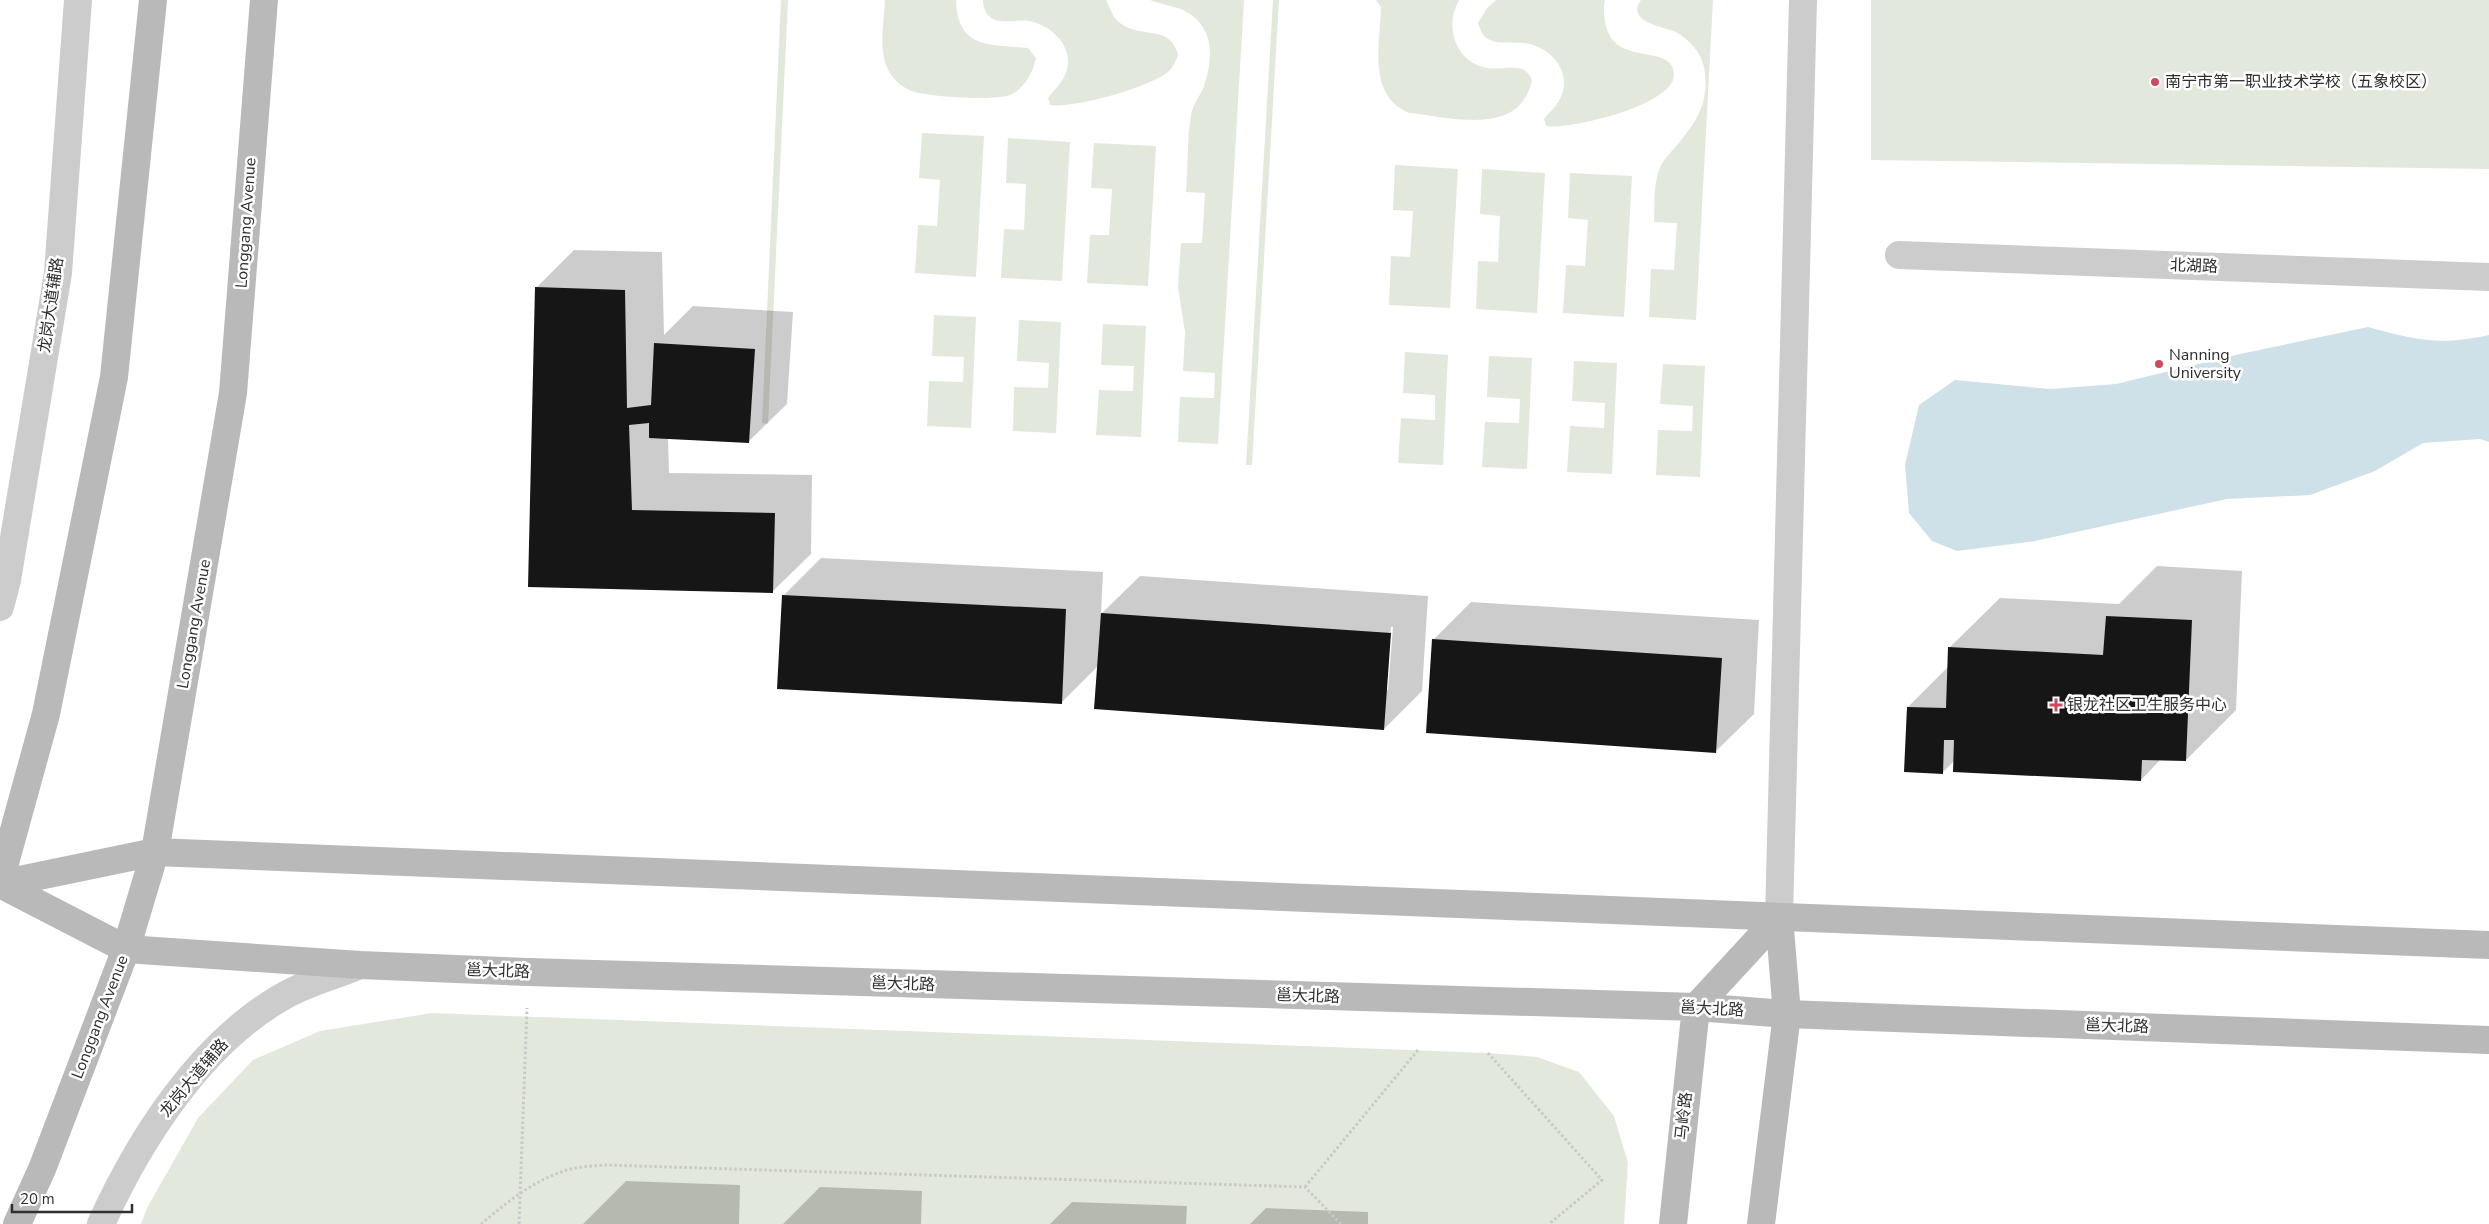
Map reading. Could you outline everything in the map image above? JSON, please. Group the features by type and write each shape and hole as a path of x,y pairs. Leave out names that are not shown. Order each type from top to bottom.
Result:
{"street":[{"name":"龙岗大道辅路","path":"0,607 7,580 58,273 78,0"},
{"path":"0,883 46,714 114,377 153,0"},
{"name":"Longgang Avenue","path":"17,1224 42,1169 126,949 155,852 233,393 264,0"},
{"path":"1761,1224 1787,1014 1780,916 1803,0"},
{"name":"北湖路","path":"1899,255 2489,276"},
{"path":"0,883 155,852 2489,944"},
{"path":"0,883 126,949"},
{"path":"1696,1008 1780,916"},
{"name":"邕大北路","path":"126,949 360,965 528,972 1696,1008 1787,1014 2489,1040"},
{"name":"龙岗大道辅路","path":"101,1224 113,1197 165,1110 225,1038 282,997 360,965"},
{"name":"马岭路","path":"1672,1224 1696,1008"}],"path":[{"path":"519,1224 528,972"},
{"path":"1305,1187 1418,1050"},
{"path":"1488,1053 1602,1180 1549,1224"},
{"path":"481,1224 520,1192 545,1178 572,1168 606,1165 1305,1187 1341,1224"}],"shaded area":[{"path":"781,0 788,0 768,424 762,423"},
{"path":"885,0 956,0 958,16 963,28 970,36 978,41 989,44 1028,48 1036,58 1033,69 1020,89 1002,97 946,96 912,91 893,77 886,65 883,50"},
{"path":"983,0 1106,0 1120,23 1128,28 1162,35 1174,45 1178,55 1169,71 1146,84 1111,96 1075,104 1050,105 1048,98 1066,73 1068,63 1064,46 1053,32 1037,23 1028,21 999,21 990,17 984,7"},
{"path":"1150,0 1244,0 1218,444 1178,442 1180,397 1214,398 1215,373 1183,371 1185,332 1178,287 1181,243 1202,243 1205,193 1186,192 1191,115 1204,87 1208,72 1210,61 1209,41 1206,32 1193,16 1183,10"},
{"path":"1273,0 1279,0 1252,465 1246,465"},
{"path":"1376,0 1459,0 1455,10 1453,31 1455,42 1460,51 1476,64 1487,68 1518,68 1525,71 1532,80 1525,98 1514,110 1499,117 1482,120 1463,120 1409,113 1396,105 1387,94 1381,82 1378,52 1381,7"},
{"path":"1496,0 1605,0 1606,26 1612,39 1621,47 1665,59 1671,65 1674,75 1669,86 1657,96 1619,113 1576,124 1546,126 1544,119 1556,105 1562,94 1564,84 1560,67 1555,59 1540,48 1523,43 1496,42 1484,36 1478,23 1487,8"},
{"path":"1641,0 1713,0 1696,320 1649,317 1651,269 1674,270 1677,223 1654,222 1658,172 1663,162 1691,127 1701,109 1705,90 1704,67 1694,47 1685,38 1676,32 1648,22 1638,14 1637,7"},
{"name":"南宁市第一职业技术学校（五象校区）","path":"1871,0 2489,0 2489,169 1871,160"},
{"path":"922,133 984,136 976,277 915,273 918,225 937,226 940,180 919,178"},
{"path":"1008,138 1070,142 1062,281 1001,278 1004,229 1024,230 1026,184 1006,183"},
{"path":"1094,143 1156,146 1148,286 1087,283 1090,235 1109,235 1112,189 1091,188"},
{"path":"1395,165 1458,169 1450,308 1389,305 1391,256 1410,257 1413,211 1393,210"},
{"path":"1482,169 1545,173 1537,313 1476,309 1478,261 1498,262 1500,216 1480,214"},
{"path":"1570,173 1632,176 1624,317 1563,313 1566,265 1585,266 1588,220 1568,218"},
{"path":"934,315 976,317 971,428 927,426 929,381 963,382 964,357 932,356"},
{"path":"1019,320 1061,322 1056,433 1013,431 1014,387 1048,388 1049,363 1017,361"},
{"path":"1103,324 1146,326 1141,437 1096,435 1099,390 1133,391 1134,366 1101,365"},
{"path":"2368,327 2414,338 2441,341 2489,335 2489,442 2480,439 2423,443 2375,471 2310,495 2227,499 2035,541 1957,551 1932,541 1909,513 1905,465 1919,405 1955,380 2050,389 2116,384 2240,354"},
{"path":"1405,352 1448,355 1443,465 1398,463 1401,418 1435,420 1435,395 1403,393"},
{"path":"1489,356 1532,358 1527,469 1482,467 1485,422 1519,423 1520,399 1487,397"},
{"path":"1574,361 1617,363 1612,474 1567,472 1570,426 1604,428 1605,403 1572,401"},
{"path":"1663,364 1705,366 1700,477 1656,475 1658,430 1692,431 1693,406 1660,404"},
{"path":"432,1013 1488,1053 1537,1057 1579,1072 1614,1116 1628,1163 1624,1224 141,1224 147,1208 198,1118 253,1060 320,1031"}],"building":[{"path":"535,287 625,290 627,408 651,405 654,343 755,349 749,443 649,438 649,423 629,425 632,510 775,513 773,593 528,587"},
{"path":"782,595 1066,609 1062,704 777,689"},
{"path":"1101,613 1391,633 1384,730 1094,709"},
{"path":"2106,616 2192,620 2186,761 2142,760 2141,781 1953,772 1954,740 1944,740 1943,774 1904,772 1907,707 1946,708 1948,647 2103,655"},
{"path":"1432,639 1722,658 1716,753 1426,733"}],"place":[{"name":"南宁市第一职业技术学校（五象校区）","path":"2155,82"},
{"name":"Nanning University","path":"2159,364"},
{"name":"银龙社区卫生服务中心","path":"2056,705"}]}
